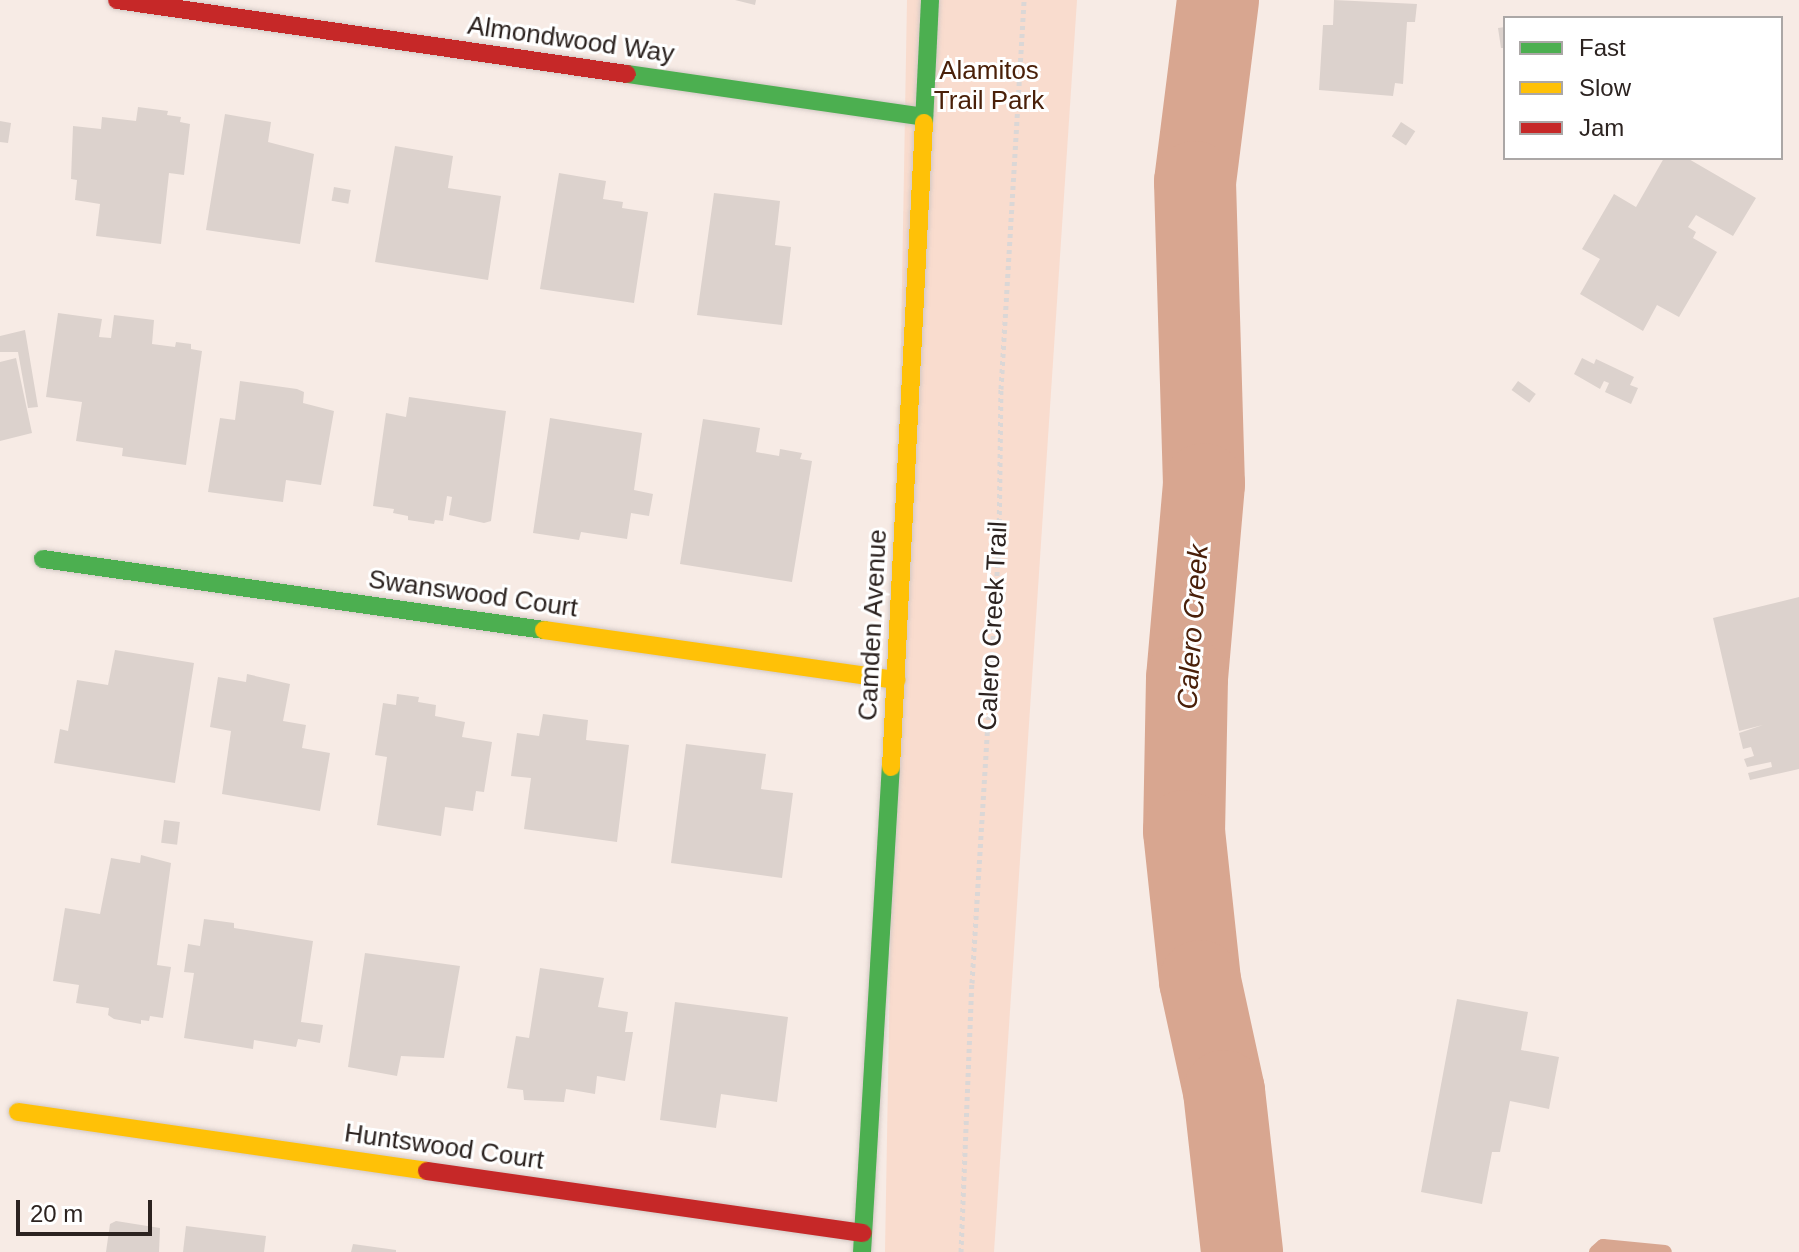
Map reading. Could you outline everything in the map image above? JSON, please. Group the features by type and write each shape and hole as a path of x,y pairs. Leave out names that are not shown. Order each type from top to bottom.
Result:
{"street":[{"name":"Almondwood Way","path":"117,0 924,117"},
{"name":"Camden Avenue","path":"862,1242 896,680 930,0"},
{"name":"Swanswood Court","path":"43,559 896,680"},
{"name":"Huntswood Court","path":"18,1112 862,1242"}],"path":[{"name":"Calero Creek Trail","path":"961,1252 976,908 999,546 1001,389 1024,0"}],"green space":[{"name":"Alamitos Trail Park","path":"907,0 1077,0 994,1252 885,1252"}],"building":[{"path":"735,0 756,0 755,5"},
{"path":"1334,0 1417,4 1415,22 1407,22 1403,84 1395,83 1393,96 1319,90 1323,25 1333,25"},
{"path":"1503,27 1503,48 1501,48 1498,28"},
{"path":"138,107 168,111 167,115 181,117 180,122 190,124 184,175 169,173 161,244 96,236 100,204 75,200 77,180 71,179 73,126 101,129 102,117 136,121"},
{"path":"225,114 271,122 268,142 314,154 300,244 206,230"},
{"path":"0,121 11,123 8,143 0,142"},
{"path":"1401,122 1415,131 1406,146 1392,136"},
{"path":"395,146 453,156 448,188 501,196 488,280 375,262"},
{"path":"1663,160 1690,160 1756,198 1733,236 1696,215 1688,227 1696,232 1693,238 1717,252 1679,317 1657,305 1643,331 1580,294 1600,259 1582,249 1614,194 1636,207"},
{"path":"559,173 606,181 603,199 623,202 622,208 648,212 634,303 540,289"},
{"path":"334,187 351,190 348,204 332,201"},
{"path":"714,193 780,201 775,245 791,247 782,325 697,315"},
{"path":"58,313 102,319 99,337 111,338 114,315 154,320 152,344 175,347 176,342 191,344 191,349 202,351 186,465 122,456 123,448 76,441 82,402 46,397"},
{"path":"25,330 38,407 28,408 18,352 0,352 0,336"},
{"path":"16,358 32,433 0,441 0,362"},
{"path":"1582,358 1594,364 1596,359 1634,377 1630,385 1638,388 1631,404 1605,392 1609,383 1604,381 1600,389 1574,374"},
{"path":"240,381 297,389 304,392 303,403 334,411 321,485 286,480 283,502 208,492 220,418 235,420"},
{"path":"1518,381 1536,394 1529,403 1512,390"},
{"path":"409,397 506,411 491,521 484,523 449,515 452,497 447,496 443,521 435,520 434,524 408,520 408,516 393,513 394,509 373,506 386,413 406,417"},
{"path":"550,418 642,433 634,490 653,494 649,516 631,513 627,539 581,532 579,540 533,533"},
{"path":"703,419 760,428 756,452 779,456 780,449 802,453 800,459 812,461 792,582 680,564"},
{"path":"1799,597 1799,769 1750,780 1748,773 1772,767 1771,762 1747,767 1744,759 1754,756 1751,747 1743,749 1739,733 1763,725 1739,731 1713,618"},
{"path":"115,650 194,663 175,783 54,763 60,729 68,731 77,680 108,685"},
{"path":"247,674 290,684 283,721 306,725 302,748 330,753 320,811 222,794 231,731 210,727 218,677 246,682"},
{"path":"397,694 419,697 418,702 436,705 435,716 465,722 462,737 492,742 484,792 476,791 473,811 445,807 441,836 377,825 387,757 375,755 383,703 396,705"},
{"path":"543,714 588,720 586,740 629,745 617,842 524,829 531,778 511,776 517,733 539,736"},
{"path":"686,744 766,754 761,789 793,793 782,878 671,863"},
{"path":"164,820 180,822 177,845 161,843"},
{"path":"141,855 171,863 157,965 171,967 163,1018 150,1016 149,1021 141,1020 141,1024 114,1019 108,1015 109,1008 76,1003 79,985 53,981 65,908 100,914 111,858 140,863"},
{"path":"204,919 234,923 234,928 313,941 301,1022 323,1025 320,1043 298,1039 296,1047 254,1040 253,1049 184,1038 194,973 184,972 188,944 200,946"},
{"path":"365,953 460,966 444,1058 401,1056 397,1076 348,1067"},
{"path":"540,968 604,978 598,1007 628,1012 625,1032 633,1032 625,1081 597,1076 595,1094 566,1089 564,1102 524,1100 523,1090 507,1088 516,1036 529,1038"},
{"path":"1457,999 1528,1012 1521,1050 1559,1057 1549,1109 1510,1101 1500,1152 1492,1152 1482,1204 1421,1192"},
{"path":"675,1002 788,1017 777,1102 721,1094 716,1128 660,1120"},
{"path":"116,1221 160,1228 159,1252 106,1252 110,1224"},
{"path":"186,1226 266,1236 264,1252 183,1252"},
{"path":"353,1244 396,1250 396,1252 351,1252"}],"waterway":[{"name":"Calero Creek","path":"1218,0 1195,182 1204,484 1187,678 1184,831 1200,981 1224,1091 1242,1252"},
{"path":"1596,1252 1603,1246 1665,1252"}],"traffic: fast":[{"path":"924,123 930,0"},
{"path":"627,74 924,117"},
{"path":"43,559 544,630"},
{"path":"862,1252 891,767"}],"traffic: slow":[{"path":"891,767 924,123"},
{"path":"544,630 896,680"},
{"path":"18,1112 427,1171"}],"traffic: jam":[{"path":"117,0 627,74"},
{"path":"427,1171 863,1233"}]}
